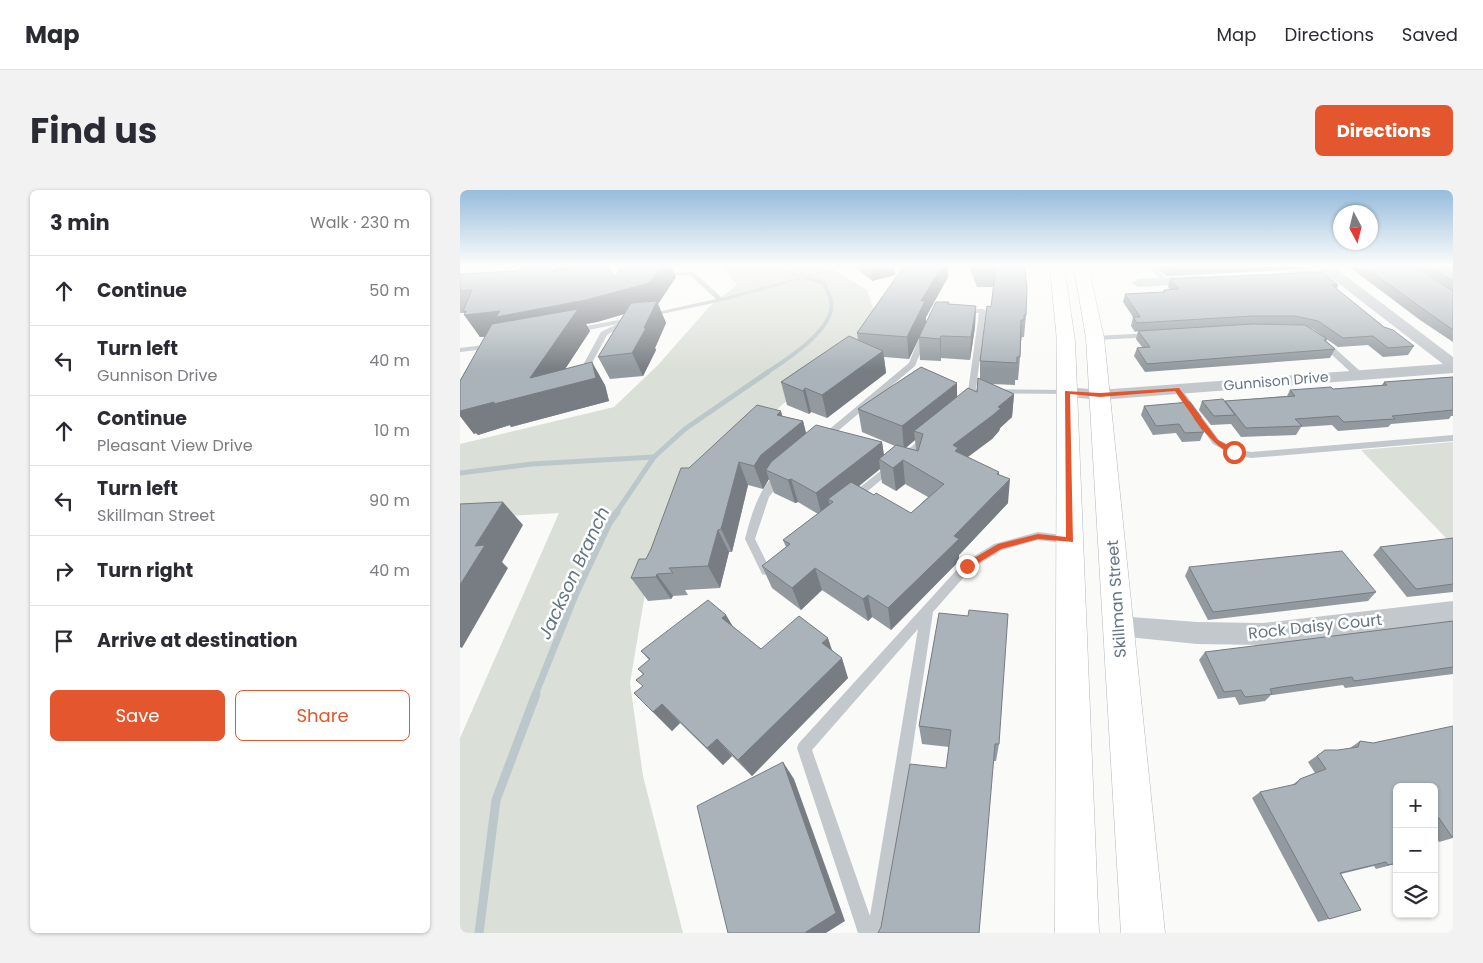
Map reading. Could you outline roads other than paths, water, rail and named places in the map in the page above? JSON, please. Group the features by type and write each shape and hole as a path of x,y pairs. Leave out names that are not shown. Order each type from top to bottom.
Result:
{"main road":[{"path":"1061,301 1066,341 1077,933"},
{"name":"Skillman Street","path":"1088,301 1095,338 1100,395 1143,933"}],"street":[{"path":"1369,301 1453,366"},
{"name":"Gunnison Drive","path":"1067,392 1100,395 1453,366"},
{"name":"Rock Daisy Court","path":"1118,626 1197,633 1263,634 1453,611"}],"lane":[{"path":"568,332 719,301"},
{"path":"955,311 983,311 970,395 1067,392"},
{"path":"579,380 604,334 632,319"},
{"path":"817,444 912,364 928,325"},
{"path":"1095,338 1159,334"},
{"path":"1315,337 1359,375"},
{"path":"460,350 502,344"},
{"path":"475,356 480,348"},
{"path":"1177,389 1216,442 1234,452 1251,455 1453,438"},
{"path":"842,508 933,432"},
{"path":"781,558 766,570 750,539 758,510 773,482 788,469"},
{"path":"867,933 804,748 967,566 998,547 1038,536 1070,540"},
{"path":"876,933 927,610"}],"waterway":[{"name":"Jackson Branch","path":"766,373 797,352 818,332 826,322 831,311 831,301"},
{"name":"Jackson Branch","path":"654,457 685,429 768,372"},
{"path":"460,473 532,464 654,457"},
{"name":"Jackson Branch","path":"616,513 654,457"},
{"name":"Jackson Branch","path":"535,695 576,593 609,523 617,512"},
{"name":"Jackson Branch","path":"479,933 496,800 536,694"}]}
